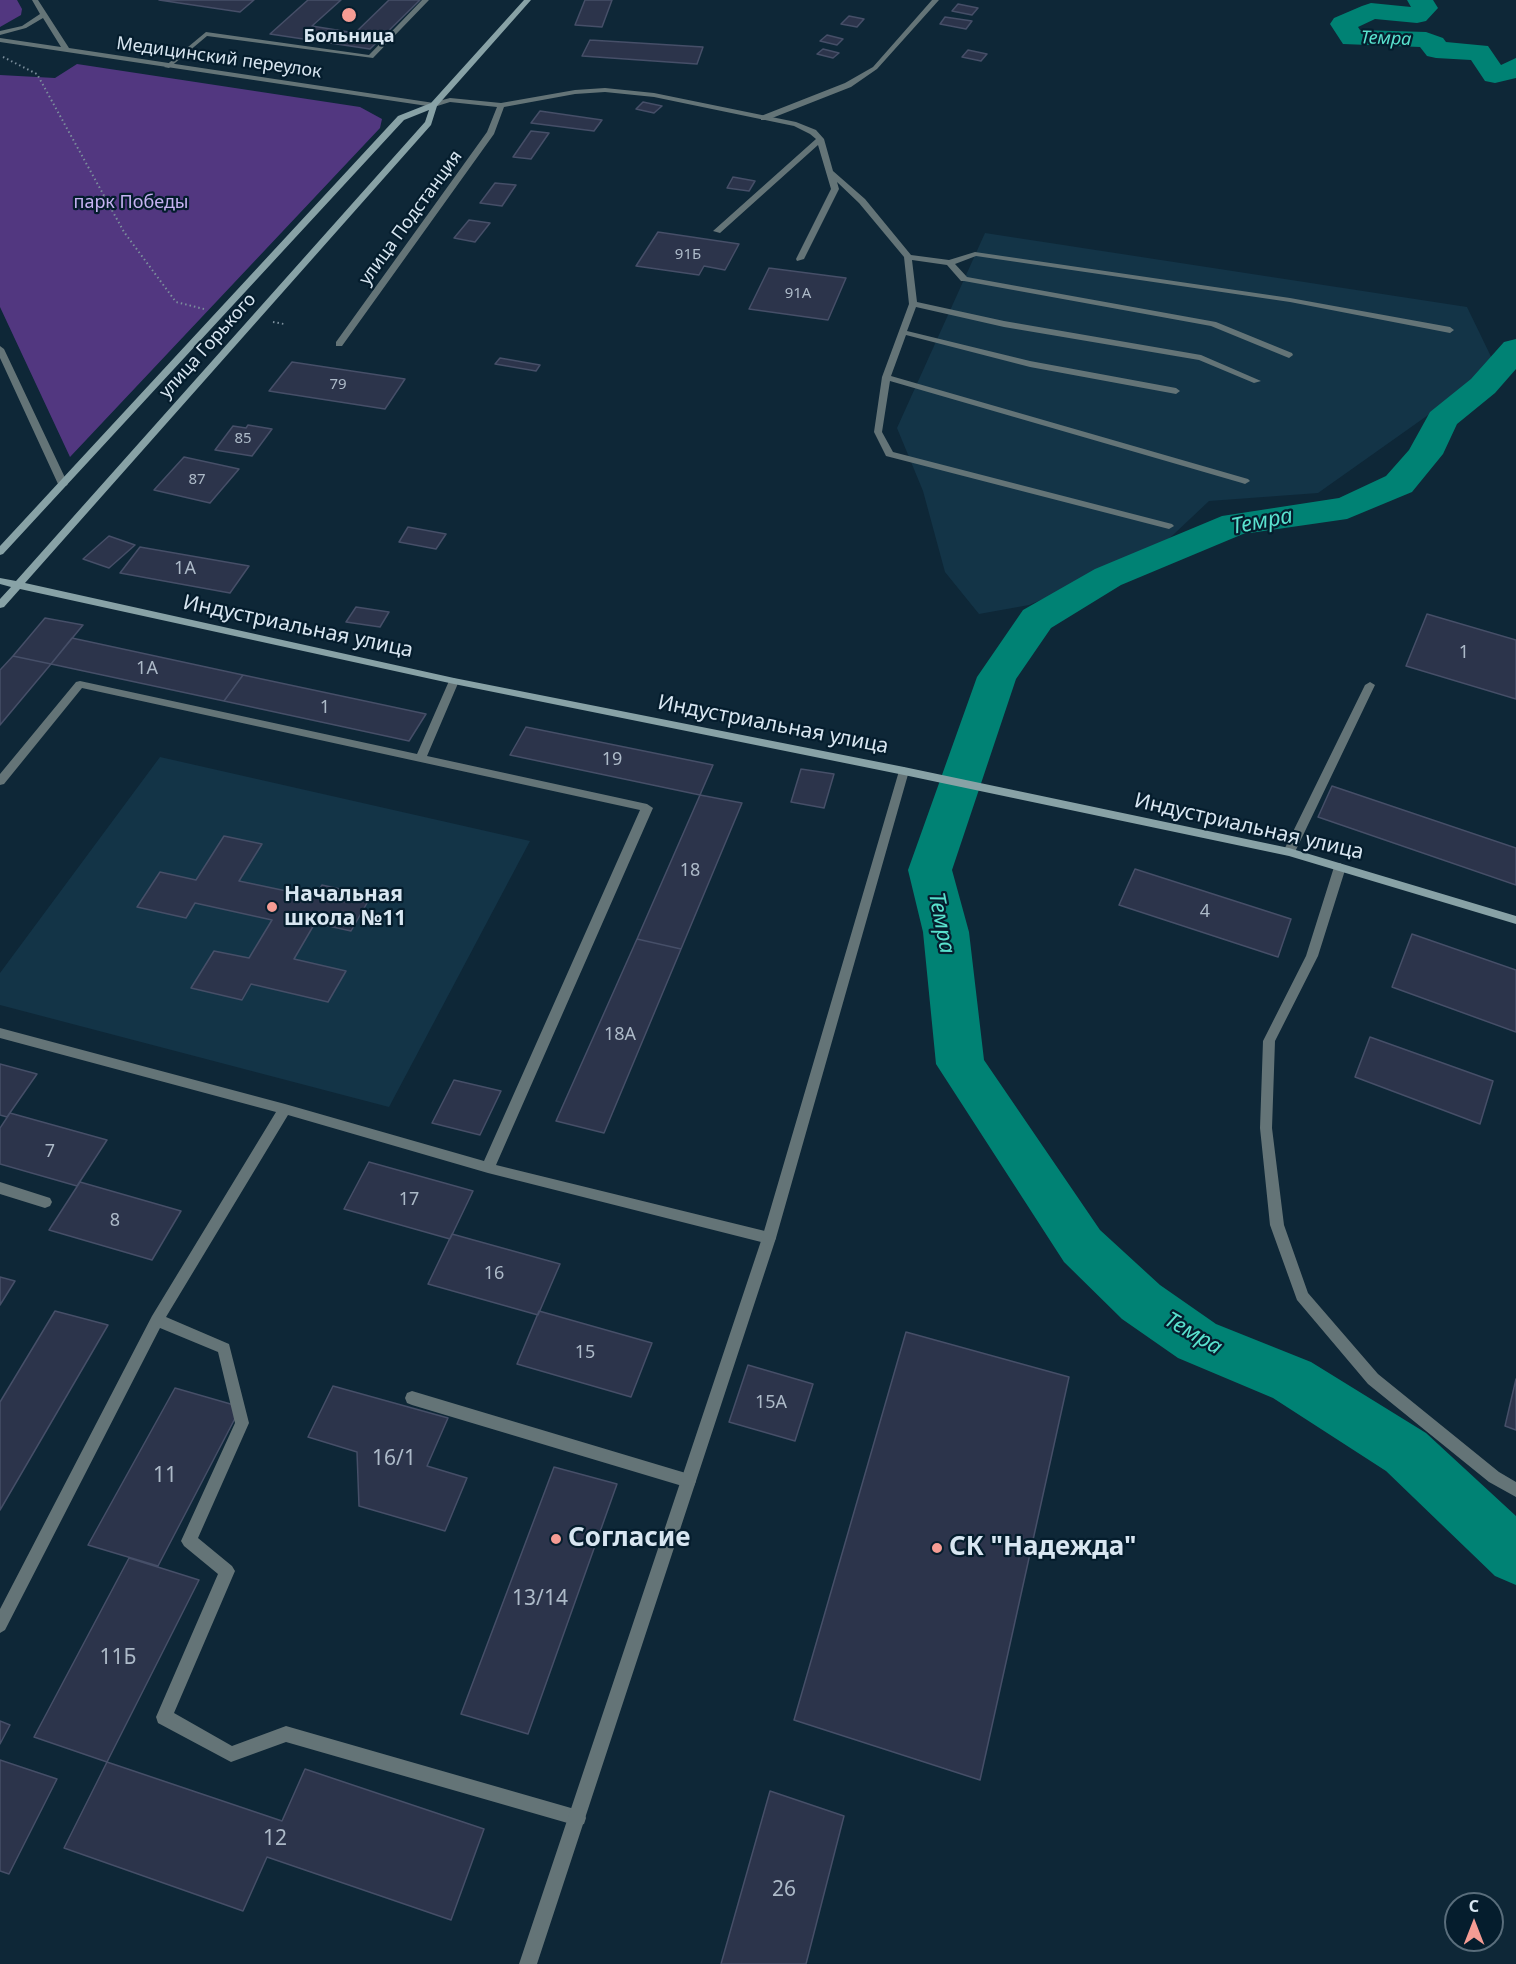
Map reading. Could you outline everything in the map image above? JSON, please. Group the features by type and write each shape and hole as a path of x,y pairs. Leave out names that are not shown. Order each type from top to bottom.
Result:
{"main road":[{"name":"улица Горького","path":"0,605 428,123 434,105 528,0"},
{"name":"улица Горького","path":"0,552 400,118 434,105"},
{"name":"Индустриальная улица","path":"0,581 454,681 904,771 1289,852 1516,920"}],"street":[{"path":"35,0 67,51"},
{"path":"167,67 206,33 371,57 426,0"},
{"path":"764,118 848,85 875,68 936,0"},
{"path":"0,33 24,27 44,14"},
{"name":"Медицинский переулок","path":"0,40 167,67 434,105 450,100 501,105 575,92 605,90 654,95 796,124 813,132 820,139"},
{"name":"улица Подстанция","path":"339,344 491,132 501,105"},
{"path":"717,231 820,139 835,189 800,259"},
{"path":"829,171 862,201 908,257 913,304 886,377 878,432 889,453 1169,526"},
{"path":"908,257 950,263 975,254 1290,300 1450,330"},
{"path":"950,263 964,279 1213,324 1289,356"},
{"path":"913,304 1004,324 1201,358 1257,381"},
{"path":"902,332 1030,364 1176,391"},
{"path":"0,349 3,365 63,484"},
{"path":"886,377 1245,481"},
{"path":"421,758 454,681"},
{"path":"0,781 80,684 646,808 488,1168"},
{"path":"1289,852 1370,685"},
{"path":"528,1964 769,1238 904,771"},
{"path":"1340,867 1312,956 1269,1041 1266,1128 1278,1225 1302,1296 1373,1378 1494,1477 1516,1490"},
{"path":"0,1033 285,1109 488,1168 769,1238"},
{"path":"0,1625 157,1320 285,1109"},
{"path":"0,1188 45,1202"},
{"path":"157,1320 224,1348 242,1423 189,1541 227,1571 164,1717 231,1754 286,1734 578,1818"},
{"path":"412,1398 689,1481"}],"path":[{"path":"0,55 37,74 124,232 176,302 221,313"},
{"path":"255,319 284,324"}],"shaded area":[{"path":"985,233 1467,307 1496,367 1318,493 1209,501 1156,551 1029,605 979,614 945,572 923,491 897,428"},
{"name":"Начальная школа №11","path":"160,757 530,841 389,1107 0,1005 0,973"}],"green space":[{"path":"0,0 17,0 22,9 21,15 0,27"},
{"name":"парк Победы","path":"77,64 360,107 382,119 380,128 70,457 0,307 0,75 55,78"}],"building":[{"path":"159,0 254,0 240,12"},
{"path":"308,0 341,0 312,26 355,33 389,0 420,0 370,49 270,34"},
{"path":"585,0 612,0 602,27 575,25"},
{"path":"958,4 978,8 972,15 952,11"},
{"path":"849,16 864,19 857,27 841,24"},
{"path":"945,17 972,21 966,29 940,24"},
{"path":"827,35 843,39 837,45 820,41"},
{"path":"590,40 703,47 697,64 582,56"},
{"path":"823,49 839,53 833,58 817,54"},
{"path":"968,50 987,54 981,61 962,57"},
{"path":"643,102 662,106 654,113 636,109"},
{"path":"540,111 602,120 594,131 531,123"},
{"path":"531,131 549,133 531,159 513,157"},
{"path":"733,177 755,181 749,191 727,188"},
{"path":"495,183 516,185 502,206 480,203"},
{"path":"469,220 490,223 475,242 454,238"},
{"path":"658,232 739,244 725,270 704,266 699,275 636,266"},
{"path":"769,268 846,278 828,320 749,309"},
{"path":"500,358 540,365 536,371 495,364"},
{"path":"292,362 405,379 385,409 269,391"},
{"path":"248,425 272,429 252,456 215,450 233,426 246,428"},
{"path":"184,457 239,469 210,503 154,490"},
{"path":"408,527 446,534 436,549 399,542"},
{"path":"109,536 135,545 109,568 83,559"},
{"path":"140,547 249,566 230,593 120,573"},
{"path":"356,607 389,612 380,627 346,622"},
{"path":"1427,614 1516,640 1516,699 1406,666"},
{"path":"45,618 83,625 51,664 13,656"},
{"path":"72,638 243,675 224,701 51,664"},
{"path":"13,656 51,664 0,725 0,670"},
{"path":"243,675 426,714 409,741 224,701"},
{"path":"526,727 713,765 700,795 510,755"},
{"path":"801,769 834,774 824,808 791,802"},
{"path":"1332,786 1516,848 1516,885 1318,817"},
{"path":"700,795 742,803 681,949 637,939"},
{"path":"224,836 262,844 239,881 315,897 322,885 371,896 351,931 315,923 294,959 346,971 328,1002 251,984 242,1000 191,988 214,951 249,958 272,920 195,903 186,918 137,907 160,872 196,880"},
{"path":"1135,869 1291,919 1278,957 1119,905"},
{"path":"1412,934 1516,970 1516,1032 1392,987"},
{"path":"637,939 681,949 604,1133 556,1121"},
{"path":"1370,1037 1493,1081 1480,1124 1355,1077"},
{"path":"0,1064 37,1074 7,1117 0,1115"},
{"path":"454,1080 501,1091 480,1135 432,1123"},
{"path":"10,1113 107,1140 77,1186 0,1164 0,1128"},
{"path":"369,1162 473,1191 450,1239 344,1209"},
{"path":"80,1182 181,1211 152,1260 49,1230"},
{"path":"452,1234 560,1264 538,1315 428,1284"},
{"path":"0,1277 15,1281 0,1305"},
{"path":"55,1311 108,1325 0,1510 0,1402"},
{"path":"539,1311 652,1343 631,1397 517,1364"},
{"name":"СК \"Надежда\"","path":"906,1332 1069,1377 980,1780 794,1720"},
{"path":"748,1365 813,1384 795,1441 729,1422"},
{"path":"1516,1379 1516,1430 1505,1426"},
{"path":"333,1386 448,1418 427,1466 467,1478 445,1531 359,1506 357,1452 308,1437"},
{"path":"175,1388 241,1407 158,1566 88,1545"},
{"path":"554,1467 617,1484 528,1734 461,1714"},
{"path":"129,1558 199,1580 107,1762 34,1737"},
{"path":"0,1721 10,1725 0,1744"},
{"path":"0,1760 57,1779 9,1874 0,1871"},
{"path":"107,1762 282,1821 305,1769 484,1829 451,1920 267,1857 243,1911 64,1848"},
{"path":"770,1791 844,1816 806,1964 721,1964"}],"waterway":[{"name":"Темра","path":"1420,0 1425,8 1417,15 1371,11 1343,24 1352,38 1396,37 1426,40 1434,44 1436,50 1479,52 1495,75 1509,72 1516,66"},
{"name":"Темра","path":"1516,349 1483,386 1442,419 1425,454 1399,484 1347,508 1235,524 1108,577 1037,619 997,677 930,870 946,932 960,1064 1082,1246 1141,1302 1197,1341 1292,1380 1406,1452 1516,1556"}],"place":[{"name":"Больница","path":"349,15"},
{"name":"Начальная школа №11","path":"272,907"},
{"name":"Согласие","path":"556,1539"},
{"name":"СК \"Надежда\"","path":"937,1548"}]}
